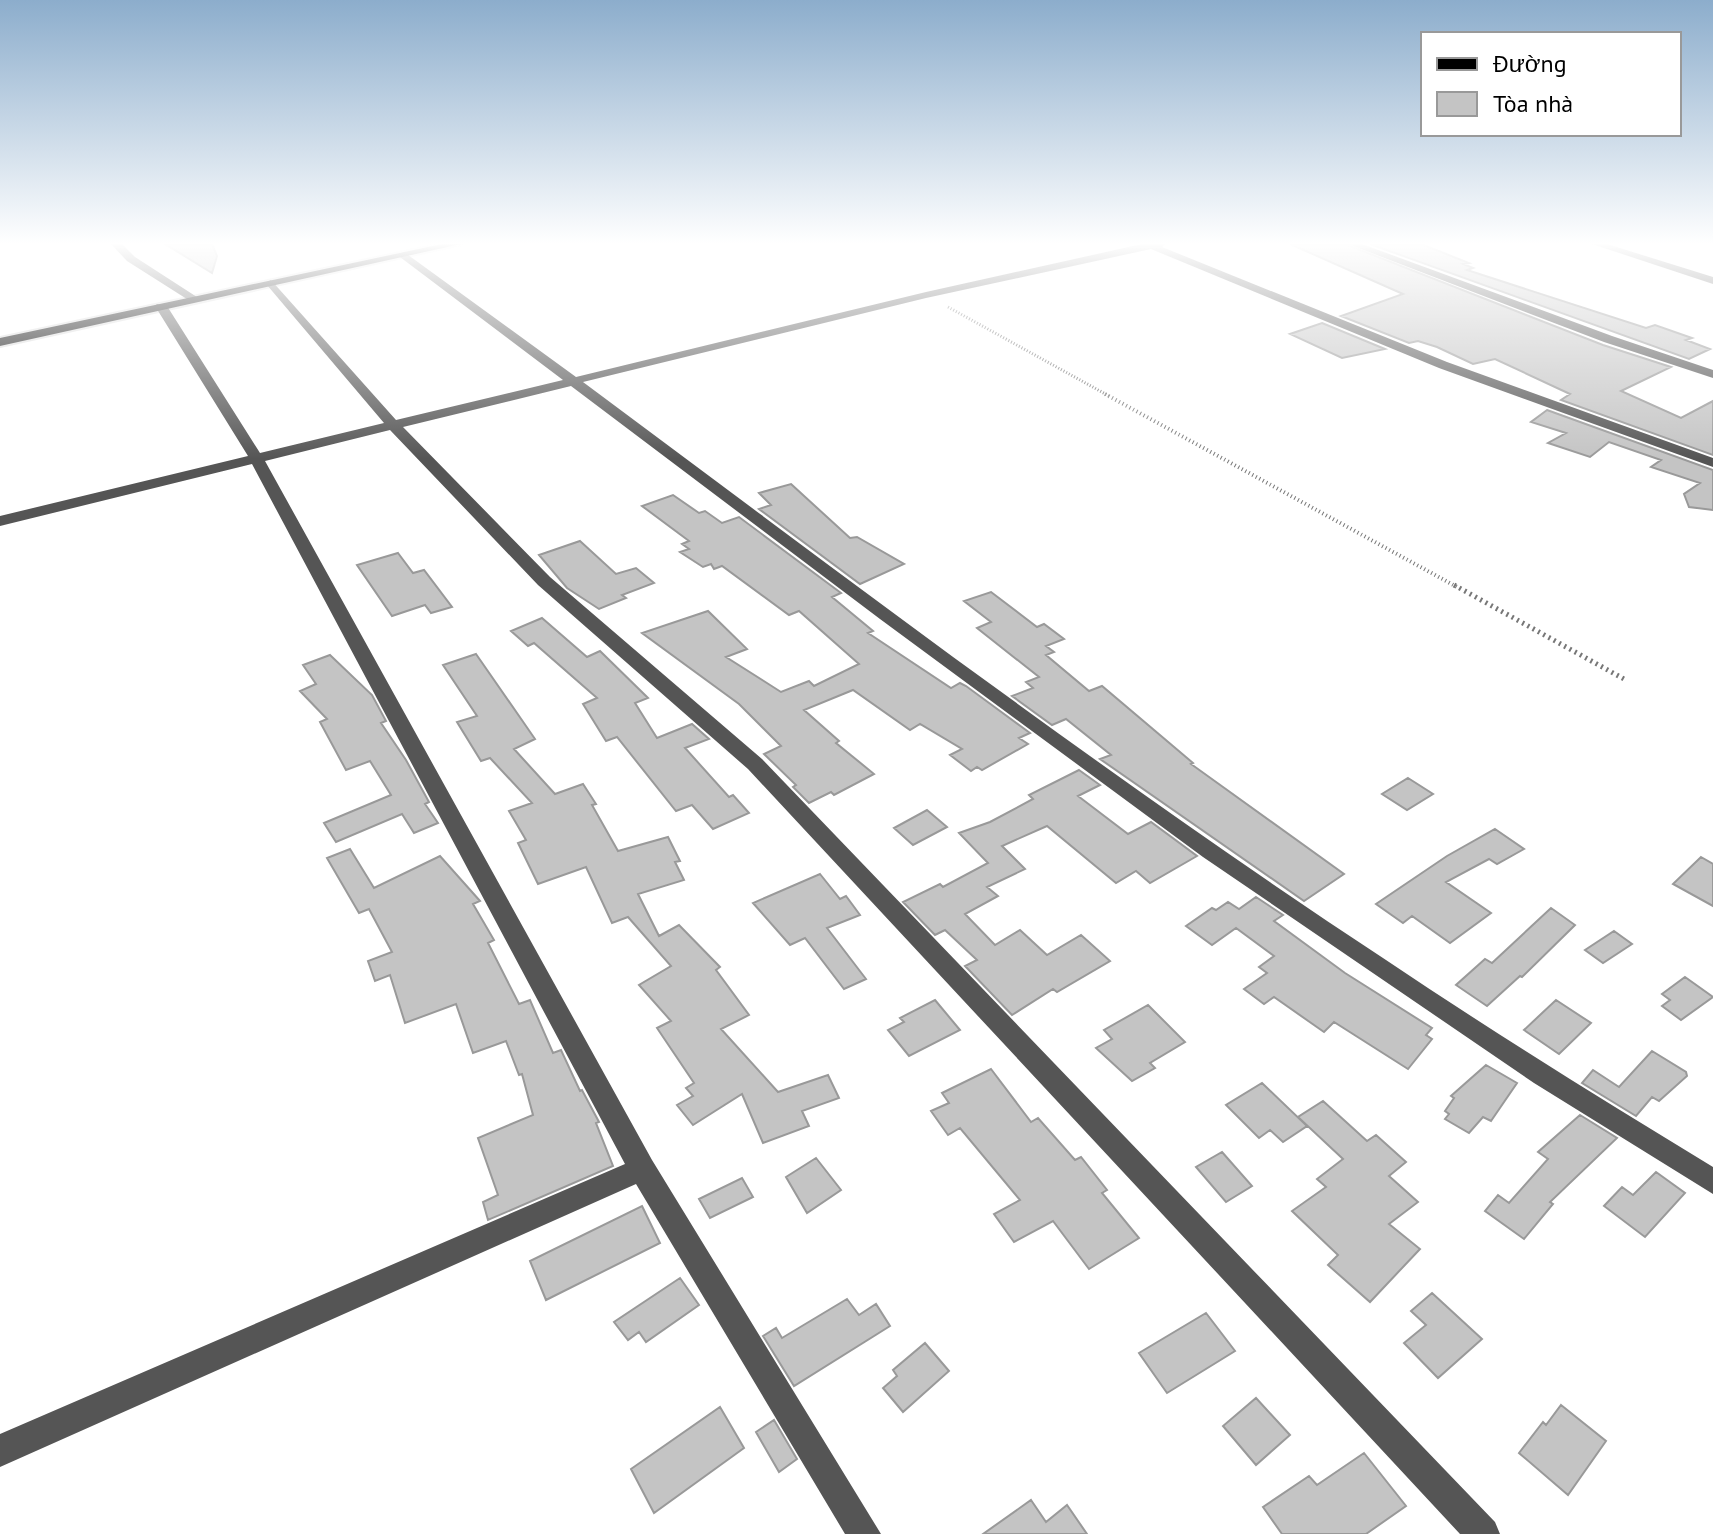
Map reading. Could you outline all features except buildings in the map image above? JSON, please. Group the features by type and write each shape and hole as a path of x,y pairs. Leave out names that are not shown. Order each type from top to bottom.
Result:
{"main road":[{"path":"0,342 118,316"}],"street":[{"path":"167,316 257,460 642,1169 864,1534"},
{"path":"299,316 394,426 576,611 755,764 1483,1534"},
{"path":"486,316 1005,706 1243,876 1523,1065 1713,1182"},
{"path":"0,521 843,316"},
{"path":"1326,316 1528,398 1713,463"},
{"path":"1545,316 1713,374"},
{"path":"0,1451 642,1169"}],"path":[{"path":"963,316 1624,679"}]}
